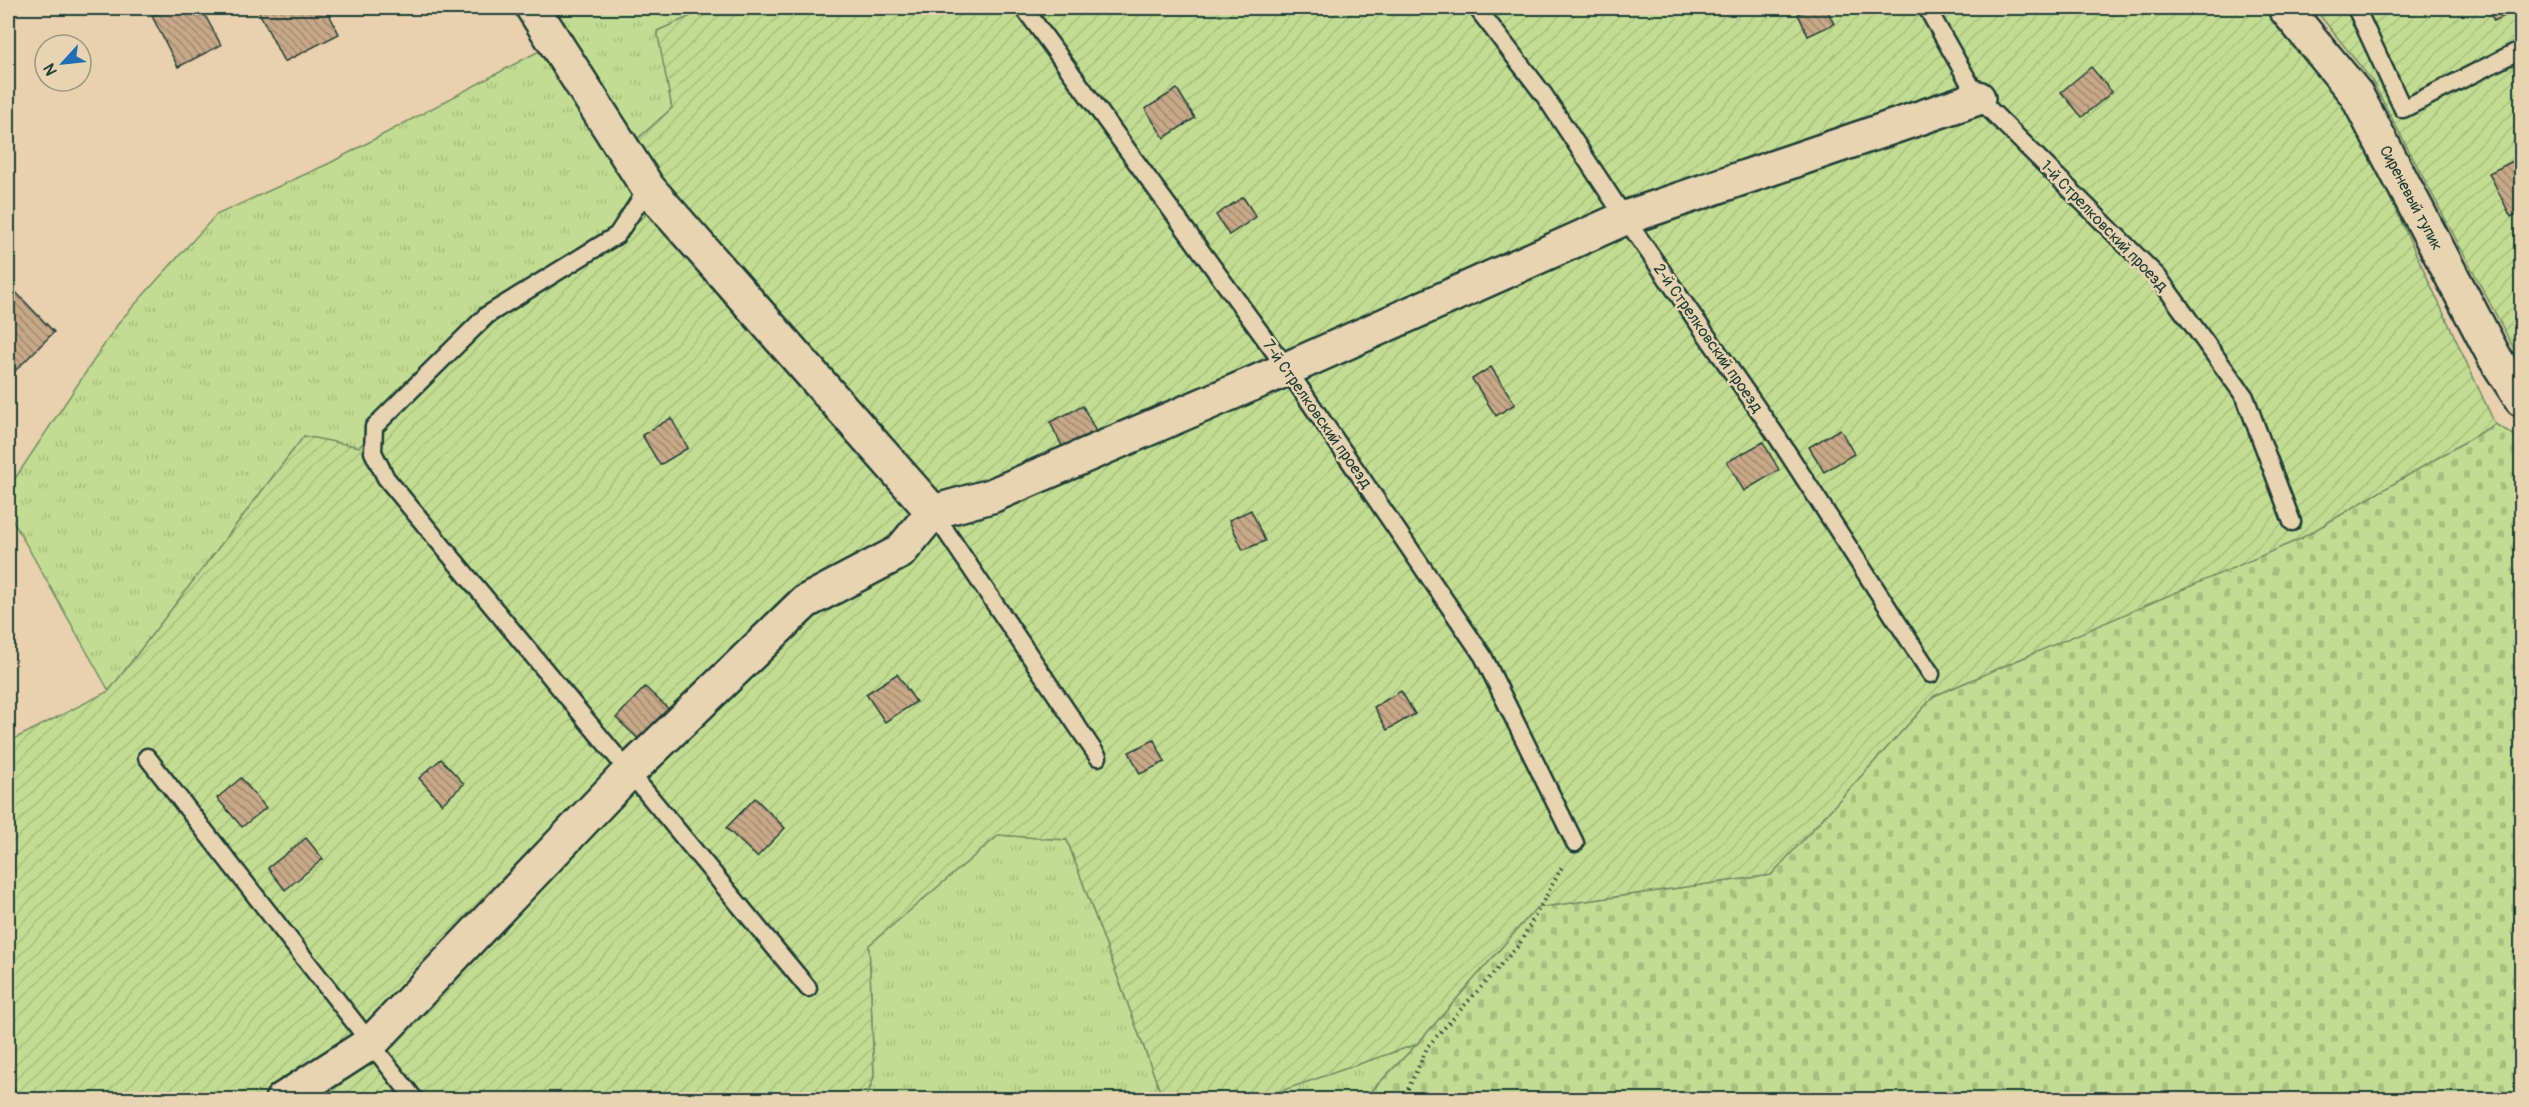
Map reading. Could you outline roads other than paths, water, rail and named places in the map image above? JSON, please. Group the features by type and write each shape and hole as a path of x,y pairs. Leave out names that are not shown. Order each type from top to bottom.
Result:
{"street":[{"path":"533,8 648,188 933,512"},
{"name":"Сиреневый тупик","path":"2285,8 2356,94 2495,358 2522,400"},
{"path":"282,1100 372,1042 630,771 805,602 900,552 933,512 991,496 1287,369 1625,218 1978,98"}],"lane":[{"name":"7-й Стрелковский проезд","path":"1024,8 1287,369 1483,656 1575,843"},
{"name":"2-й Стрелковский проезд","path":"1478,8 1544,95 1625,218 1778,438 1931,674"},
{"name":"1-й Стрелковский проезд","path":"1927,8 1978,98 2158,277 2245,397 2292,522"},
{"path":"2356,8 2403,109 2522,48"},
{"path":"648,188 617,235 487,315 374,427 373,452 386,478 808,988"},
{"path":"933,512 1098,757"},
{"path":"147,757 372,1042 415,1100"}]}
